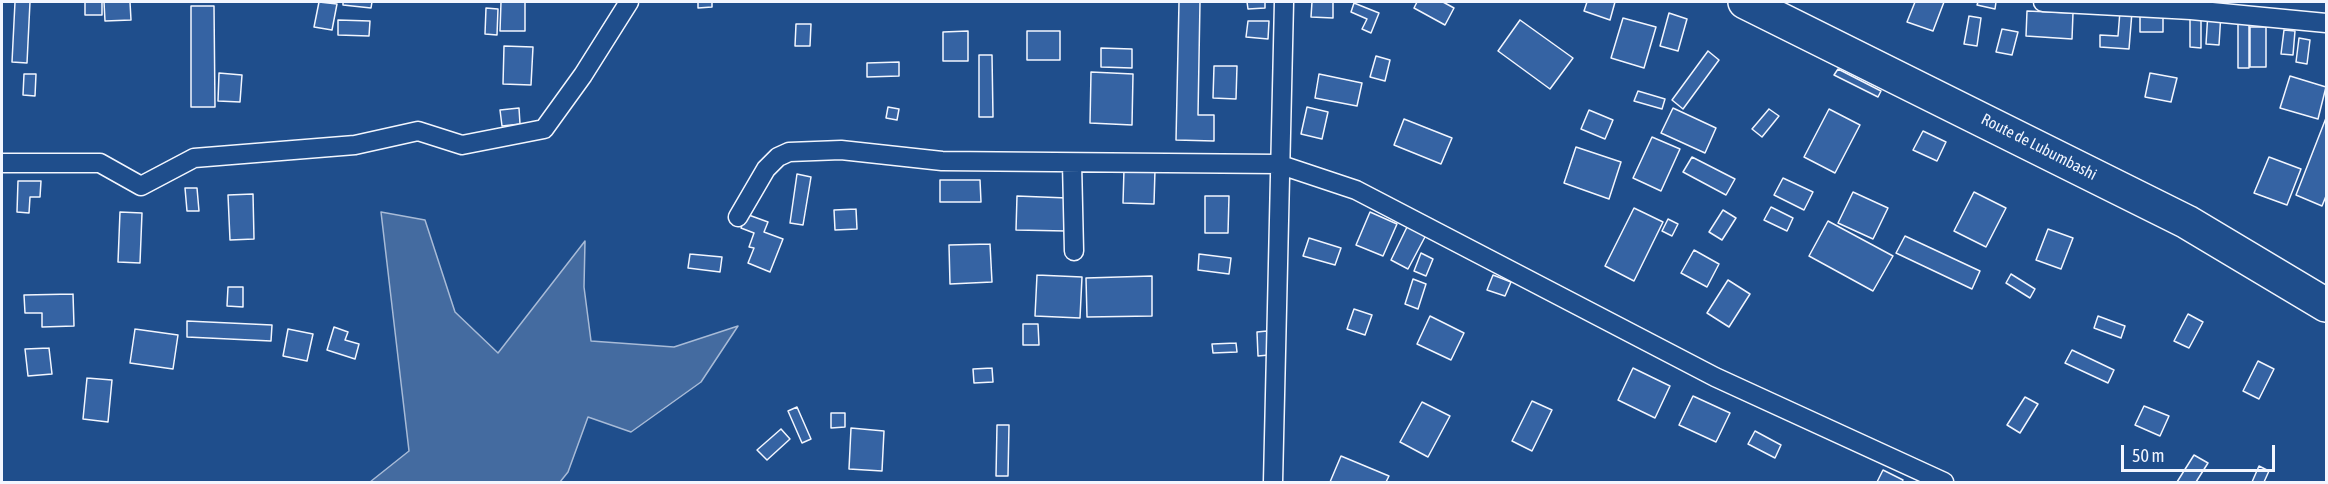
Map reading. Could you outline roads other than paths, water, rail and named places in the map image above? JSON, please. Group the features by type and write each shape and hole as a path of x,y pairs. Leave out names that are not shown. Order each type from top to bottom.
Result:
{"highway":[{"name":"Route de Lubumbashi","path":"1755,4 2187,222 2326,305"}],"street":[{"path":"2,163 100,163 141,186 194,158 355,146 418,130 462,145 544,129 583,75 628,2"},
{"path":"1273,483 1278,164 1284,2"},
{"path":"2043,2 2191,10 2326,23"},
{"path":"738,216 766,169 778,157 789,152 841,150 916,160 1278,164 1356,190 1715,377 1944,483"},
{"path":"1072,163 1074,251"}],"water":[{"path":"381,212 425,220 455,312 498,353 585,241 584,287 591,341 674,347 738,326 701,382 631,432 588,417 568,472 560,482 370,482 409,451"}]}
